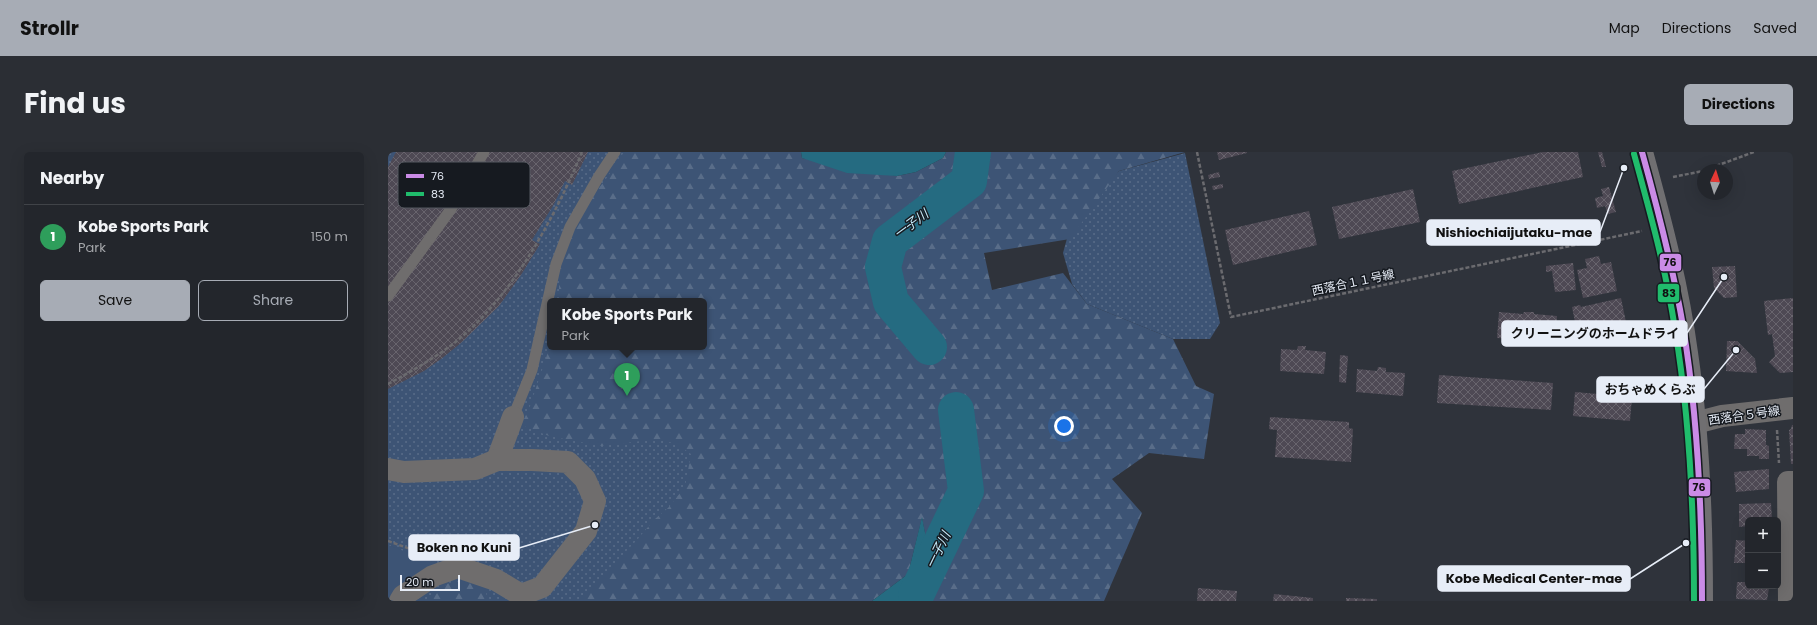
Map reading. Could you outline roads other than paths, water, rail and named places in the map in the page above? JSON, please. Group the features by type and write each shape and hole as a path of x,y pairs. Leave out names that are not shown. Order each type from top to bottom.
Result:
{"street":[{"path":"1642,152 1670,257 1687,352 1696,423 1702,515 1702,601"},
{"name":"西落合５号線","path":"1696,423 1722,416 1784,410"},
{"path":"497,460 513,417"},
{"path":"388,469 404,472 475,469 497,460 568,462 585,479 595,501 586,531 542,588 521,595 496,580 458,566 433,576 403,596 400,601"},
{"path":"1790,482 1790,592"}],"lane":[{"path":"479,162 484,152"},
{"path":"548,298 556,264 570,227 599,176 615,152"},
{"path":"388,296 452,208"},
{"path":"513,417 532,370 547,304"}],"waterway":[{"name":"一子川","path":"929,347 891,302 883,267 890,241 969,181 973,152"},
{"name":"一子川","path":"916,595 966,491 956,410"}],"place":[{"name":"Nishiochiaijutaku-mae","path":"1624,168"},
{"name":"クリーニングのホームドライ","path":"1724,277"},
{"name":"おちゃめくらぶ","path":"1736,350"},
{"name":"Kobe Sports Park","path":"627,396"},
{"name":"Boken no Kuni","path":"595,525"},
{"name":"Kobe Medical Center-mae","path":"1686,543"}]}
